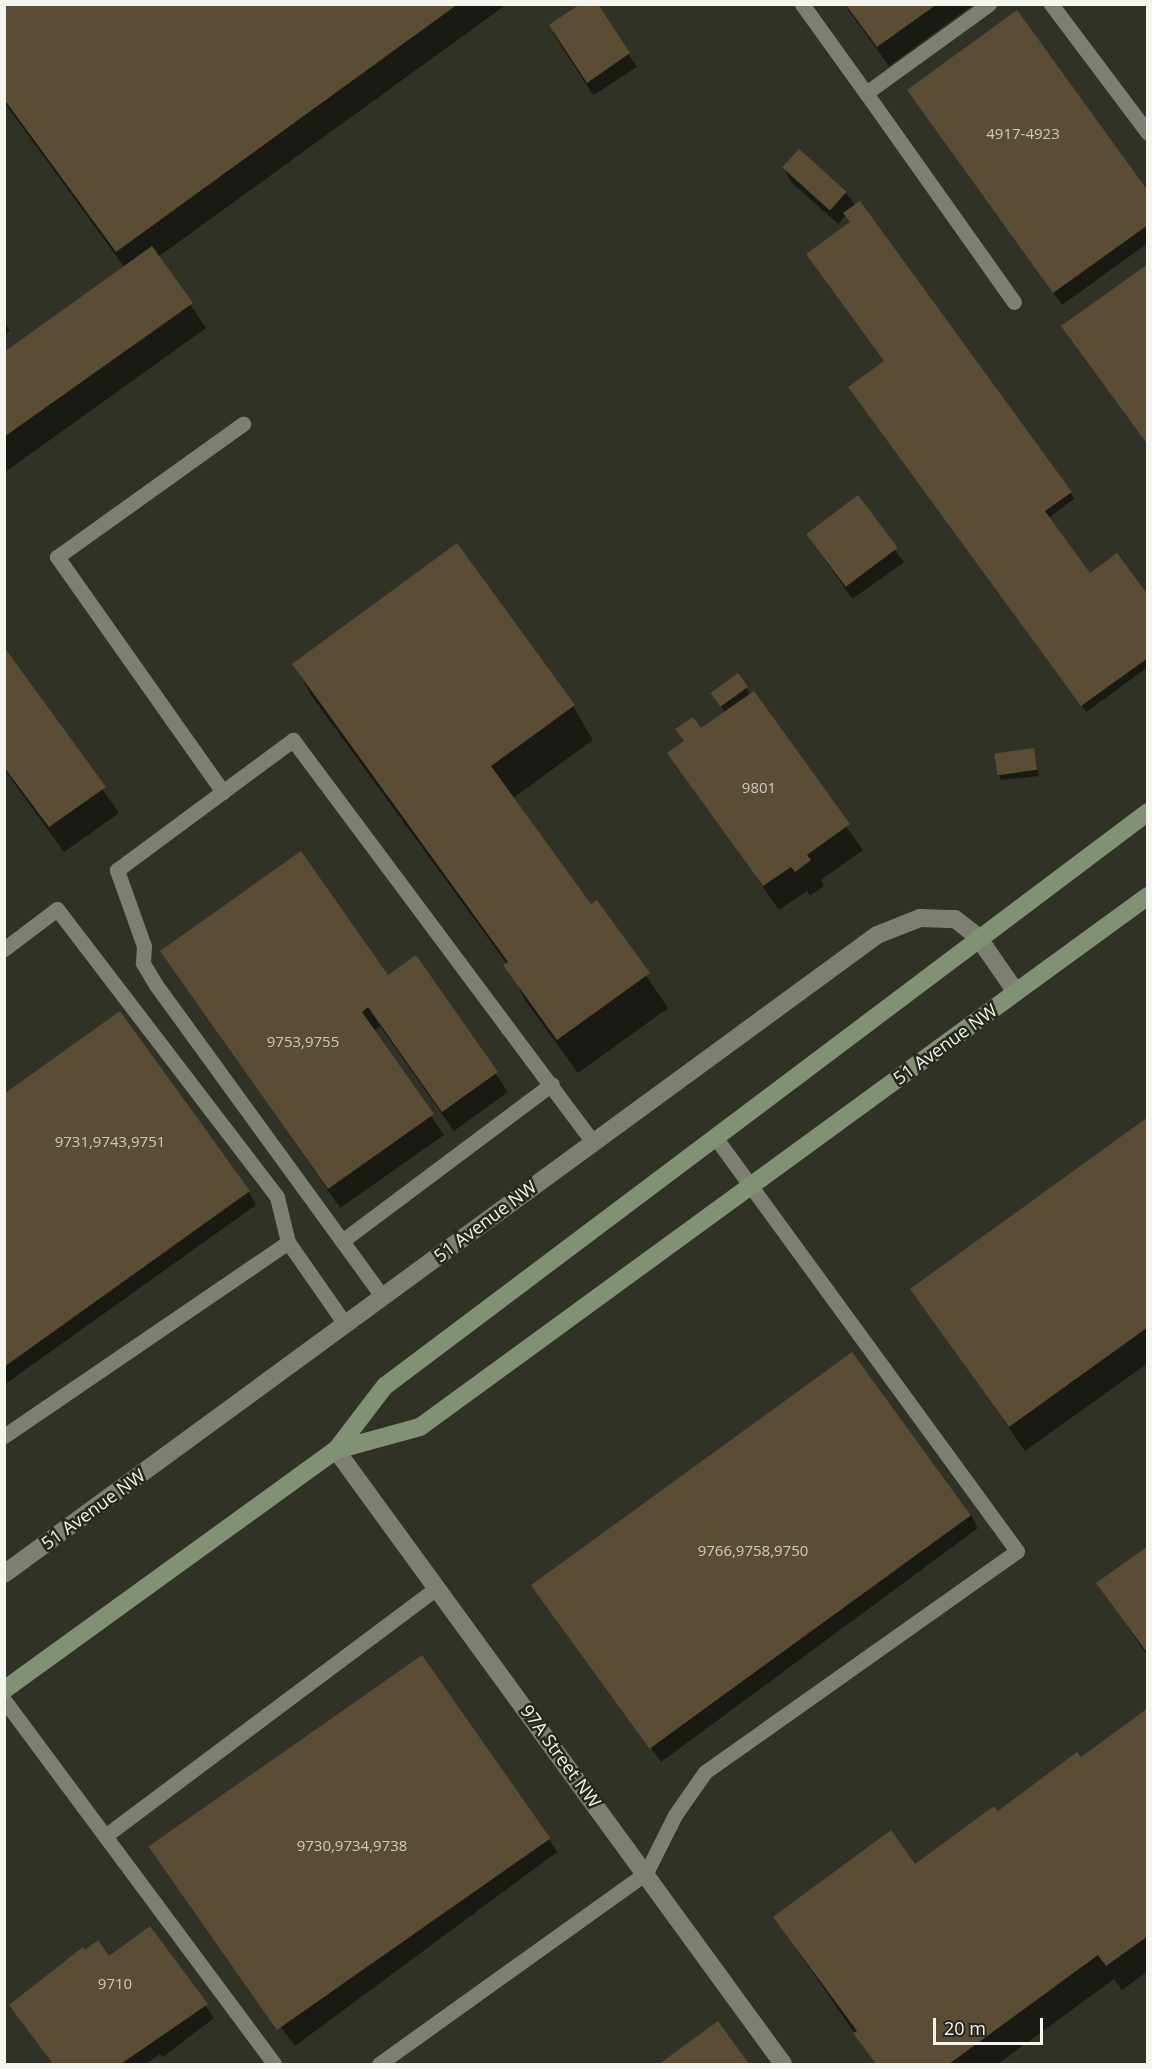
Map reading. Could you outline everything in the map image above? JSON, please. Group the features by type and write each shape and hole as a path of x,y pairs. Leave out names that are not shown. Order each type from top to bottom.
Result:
{"main road":[{"name":"51 Avenue NW","path":"4,1690 336,1450 385,1386 978,937 1148,812"},
{"name":"51 Avenue NW","path":"336,1450 420,1426 1148,896"}],"street":[{"name":"51 Avenue NW","path":"4,1574 592,1141 877,935 920,918 950,918 978,937 1016,992"},
{"name":"97A Street NW","path":"336,1450 783,2064"}],"lane":[{"path":"802,4 1014,302"},
{"path":"866,93 989,4"},
{"path":"1051,4 1148,133"},
{"path":"223,792 57,557 243,424"},
{"path":"382,1296 156,985 143,963 144,946 117,870 293,740 552,1084 592,1141"},
{"path":"4,949 57,909 277,1197 288,1242 345,1324"},
{"path":"342,1241 552,1084"},
{"path":"379,2064 646,1873 675,1815 705,1772 1017,1551 715,1137"},
{"path":"4,1436 288,1242"},
{"path":"105,1836 437,1587"},
{"path":"4,1700 274,2064"}],"building":[{"path":"4,4 458,4 116,252 4,99"},
{"path":"580,4 598,4 630,53 587,83 549,25"},
{"path":"846,5 936,5 877,47"},
{"path":"1017,10 1148,191 1148,225 1053,293 907,90"},
{"path":"799,149 847,192 830,210 782,168"},
{"path":"860,201 1072,492 1045,511 1090,573 1117,553 1148,595 1148,658 1081,706 848,387 884,361 806,254 850,222 843,213"},
{"path":"152,246 193,303 4,437 4,352"},
{"path":"1148,264 1148,445 1061,326"},
{"path":"858,495 898,548 846,587 806,534"},
{"path":"457,543 575,705 491,766 591,904 597,900 650,973 557,1040 503,965 508,962 292,664"},
{"path":"4,647 106,787 49,827 4,767"},
{"path":"738,673 748,687 720,707 710,693"},
{"path":"754,691 850,824 807,855 811,860 795,872 791,867 763,886 667,753 684,741 675,729 693,717 701,728"},
{"path":"1034,748 1037,770 997,775 994,754"},
{"path":"301,851 388,975 416,955 498,1072 442,1112 368,1007 362,1012 434,1114 328,1189 160,951"},
{"path":"120,1011 250,1191 4,1367 4,1094"},
{"path":"1148,1117 1148,1327 1009,1427 910,1289"},
{"path":"852,1352 971,1515 650,1749 531,1585"},
{"path":"1148,1546 1148,1654 1096,1583"},
{"path":"422,1655 550,1838 277,2030 148,1847"},
{"path":"1148,1708 1148,1936 1106,1966 1098,1955 949,2064 876,2064 853,2033 857,2031 773,1917 891,1830 915,1864 994,1806 998,1811 1077,1752 1081,1757"},
{"path":"150,1926 208,2004 121,2064 53,2064 9,2005 83,1947 85,1950 98,1940 109,1956"},
{"path":"718,2021 749,2064 659,2064"}]}
